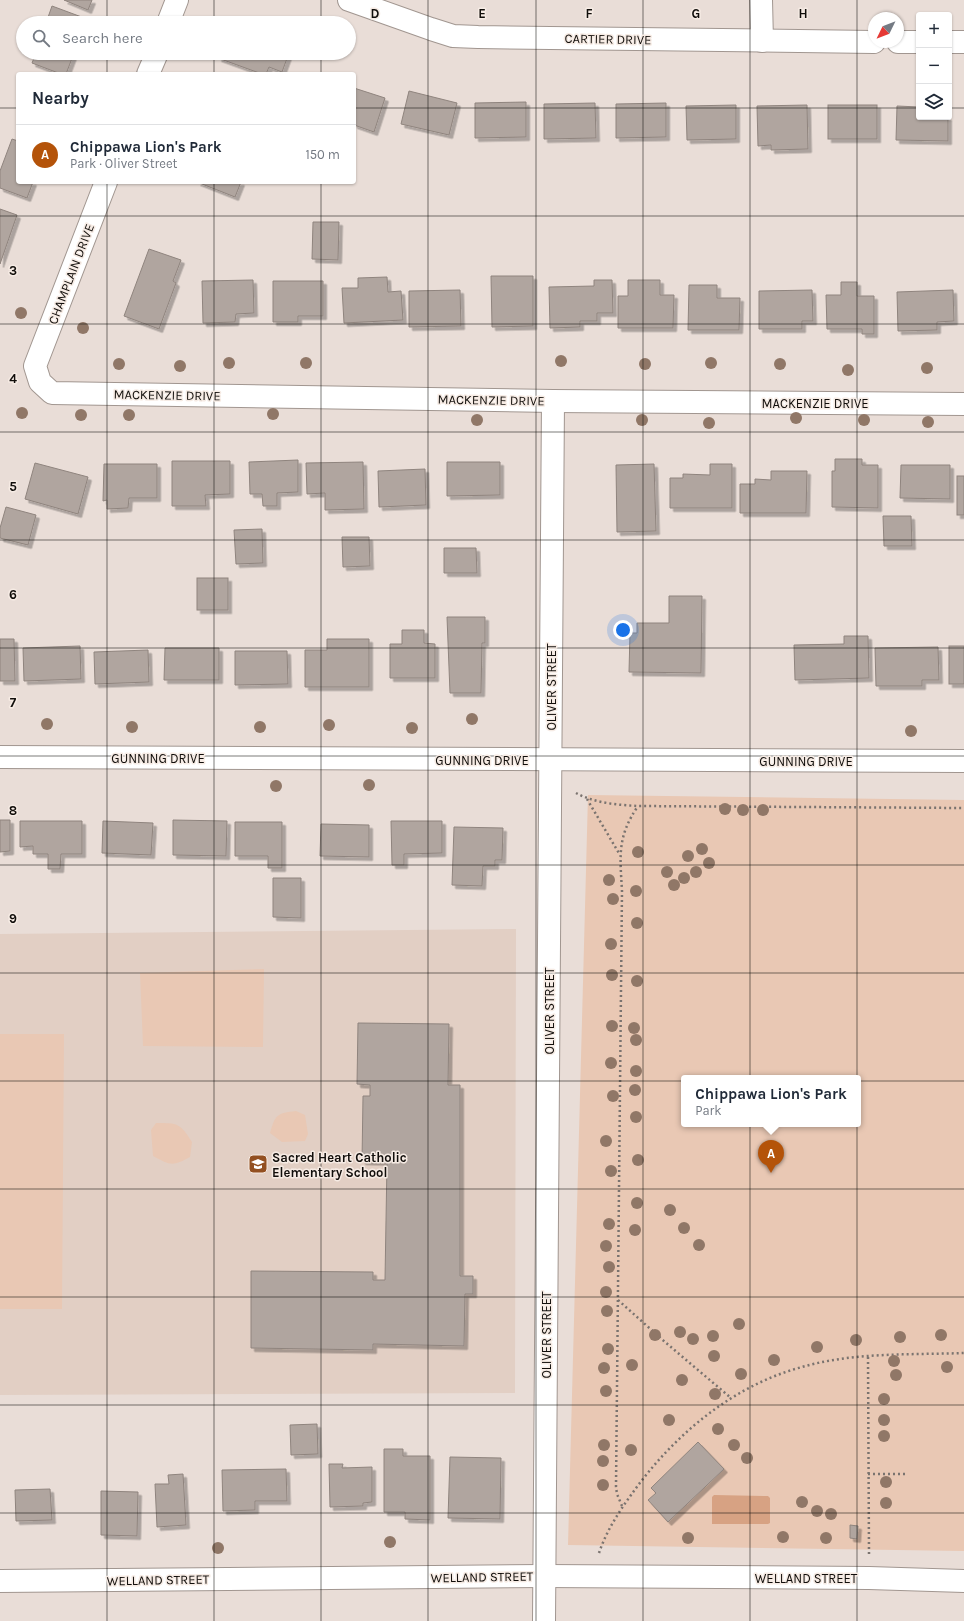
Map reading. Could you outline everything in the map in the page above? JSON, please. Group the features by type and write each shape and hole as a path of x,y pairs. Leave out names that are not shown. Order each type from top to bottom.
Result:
{"street":[{"path":"171,16 177,0"},
{"name":"CARTIER DRIVE","path":"349,0 407,22 453,36 868,42"},
{"path":"761,0 762,41"},
{"path":"904,42 916,42"},
{"path":"952,42 964,42"},
{"path":"149,72 153,60"},
{"name":"CHAMPLAIN DRIVE","path":"35,366 105,184"},
{"name":"MACKENZIE DRIVE","path":"35,366 40,382 52,393 553,401 964,404"},
{"name":"OLIVER STREET","path":"544,1621 553,401"},
{"name":"GUNNING DRIVE","path":"0,757 964,761"},
{"name":"WELLAND STREET","path":"0,1581 544,1576 869,1578 964,1581"}],"path":[{"path":"576,793 586,799 638,806 964,808"},
{"path":"586,799 620,855"},
{"path":"622,1506 618,1498 616,1487 622,891 620,855 624,831 638,806"},
{"path":"618,1300 665,1342 732,1398"},
{"path":"594,1577 598,1555 604,1538 622,1506 656,1462 680,1437 714,1410 732,1398 770,1378 801,1367 846,1358 964,1353"},
{"path":"868,1356 869,1578"},
{"path":"868,1474 907,1474"}],"shaded area":[{"path":"588,795 964,800 964,1551 568,1545"},
{"name":"Sacred Heart Catholic Elementary School","path":"516,929 515,1393 0,1395 0,934"},
{"path":"264,969 263,1047 143,1046 140,973"},
{"path":"0,1034 64,1034 62,1309 0,1309"},
{"path":"296,1111 305,1115 308,1134 305,1141 282,1142 270,1133 275,1119 278,1116"},
{"path":"156,1123 178,1125 184,1131 192,1142 190,1157 171,1164 153,1156 151,1130"},
{"path":"714,1495 768,1496 770,1498 770,1523 712,1524 712,1497"}],"building":[{"path":"64,0 92,0 88,10"},
{"path":"52,6 79,16 48,16"},
{"path":"33,60 71,60 67,72 56,72 32,63"},
{"path":"224,60 286,60 282,72 269,67 267,72 256,72"},
{"path":"356,89 385,98 374,132 356,126"},
{"path":"409,91 457,103 449,135 401,124"},
{"path":"526,102 526,137 475,138 475,103"},
{"path":"595,103 596,138 544,139 544,104"},
{"path":"666,103 666,137 616,138 616,104"},
{"path":"736,105 736,139 687,140 686,106"},
{"path":"807,105 808,149 771,150 771,145 758,146 757,106"},
{"path":"828,105 877,105 877,139 828,139"},
{"path":"897,106 916,107 916,120 948,120 948,141 896,140"},
{"path":"12,139 16,140 16,184 32,184 27,198 0,188 0,171"},
{"path":"202,184 240,184 235,197"},
{"path":"0,209 17,215 0,264"},
{"path":"313,222 339,222 338,260 312,259"},
{"path":"149,249 181,260 173,281 176,283 159,329 124,316"},
{"path":"491,276 533,276 533,326 492,327"},
{"path":"387,277 388,292 401,291 403,320 344,323 342,288 358,288 358,278"},
{"path":"253,280 254,313 236,314 235,322 203,323 202,281"},
{"path":"594,280 612,280 613,313 597,313 597,321 580,321 580,327 550,328 549,287 594,286"},
{"path":"628,280 660,280 660,295 674,295 673,328 618,328 618,296 628,296"},
{"path":"273,281 323,281 323,316 298,316 298,322 273,322"},
{"path":"841,282 857,282 857,296 874,296 874,334 862,334 862,329 827,329 826,295 841,295"},
{"path":"689,285 717,285 717,298 740,298 739,330 688,330"},
{"path":"460,290 461,326 409,327 409,291"},
{"path":"812,290 813,321 802,321 802,329 759,329 759,291"},
{"path":"953,290 954,321 937,322 937,330 898,331 897,292"},
{"path":"835,459 862,459 862,465 878,465 878,508 832,507 832,471 835,471"},
{"path":"298,460 298,492 277,493 277,506 263,506 262,494 250,494 249,462"},
{"path":"172,461 230,461 230,494 205,495 206,506 172,506"},
{"path":"363,462 364,509 325,510 325,493 307,494 306,463"},
{"path":"447,462 500,462 500,495 447,496"},
{"path":"35,463 88,477 78,514 25,499"},
{"path":"104,464 157,464 157,498 129,498 128,508 107,509 107,500 103,501"},
{"path":"654,464 656,531 617,532 616,465"},
{"path":"710,464 732,464 732,508 670,508 670,478 683,478 683,474 710,475"},
{"path":"901,465 950,465 950,499 900,498"},
{"path":"425,469 426,505 379,507 378,471"},
{"path":"771,471 807,471 806,513 740,513 740,484 755,484 755,479 771,480"},
{"path":"957,476 964,476 964,515 957,515"},
{"path":"6,507 36,515 28,545 0,538 0,528"},
{"path":"883,516 911,516 912,546 884,546"},
{"path":"262,529 263,563 236,564 234,530"},
{"path":"342,537 369,537 370,566 343,567"},
{"path":"444,548 476,548 477,573 444,573"},
{"path":"197,578 228,578 228,610 197,610"},
{"path":"669,596 702,596 701,673 629,672 630,633 637,633 637,623 669,623"},
{"path":"447,617 485,617 485,643 482,643 481,693 450,693"},
{"path":"402,630 424,630 424,643 435,644 435,678 390,678 390,644 402,644"},
{"path":"844,636 868,636 869,678 795,680 794,645 844,644"},
{"path":"0,639 14,639 15,681 0,681"},
{"path":"327,639 369,639 369,687 305,687 305,650 327,650"},
{"path":"80,646 81,679 24,681 23,648"},
{"path":"949,646 964,646 964,684 949,684"},
{"path":"938,647 939,680 922,680 922,686 876,686 875,648"},
{"path":"165,648 219,648 219,680 164,680"},
{"path":"148,650 149,682 95,684 94,652"},
{"path":"235,651 287,651 288,684 235,685"},
{"path":"0,820 10,820 10,851 0,852"},
{"path":"173,820 227,821 226,856 173,855"},
{"path":"20,821 82,821 82,854 61,854 60,869 48,869 48,854 33,854 33,846 20,847"},
{"path":"103,821 153,823 151,855 102,853"},
{"path":"391,821 442,821 442,853 404,854 404,865 392,865"},
{"path":"235,822 282,822 282,868 268,868 268,856 235,856"},
{"path":"321,824 369,825 369,857 320,856"},
{"path":"454,827 503,828 502,860 495,860 495,866 483,866 482,886 452,885"},
{"path":"273,878 301,878 301,918 273,917"},
{"path":"358,1023 449,1024 448,1085 460,1085 460,1276 473,1276 473,1294 465,1294 464,1346 373,1344 373,1350 251,1348 251,1271 373,1272 373,1280 385,1280 387,1162 362,1161 363,1096 370,1096 370,1085 357,1084"},
{"path":"317,1424 318,1454 291,1455 290,1425"},
{"path":"698,1442 724,1469 668,1522 648,1500 656,1493 651,1488"},
{"path":"384,1449 403,1449 403,1456 430,1456 430,1520 405,1519 405,1512 384,1512"},
{"path":"450,1457 501,1458 500,1519 448,1518"},
{"path":"329,1464 343,1464 342,1468 372,1467 372,1502 363,1503 363,1506 330,1507"},
{"path":"286,1469 287,1501 255,1501 255,1510 223,1511 222,1470"},
{"path":"183,1474 186,1525 157,1527 155,1484 169,1484 168,1475"},
{"path":"50,1489 52,1520 16,1521 15,1490"},
{"path":"101,1491 138,1492 137,1536 101,1535"},
{"path":"850,1525 858,1526 857,1539 850,1538"}],"place":[{"name":"Sacred Heart Catholic Elementary School","path":"258,1164"},
{"name":"Chippawa Lion's Park","path":"771,1173"}]}
